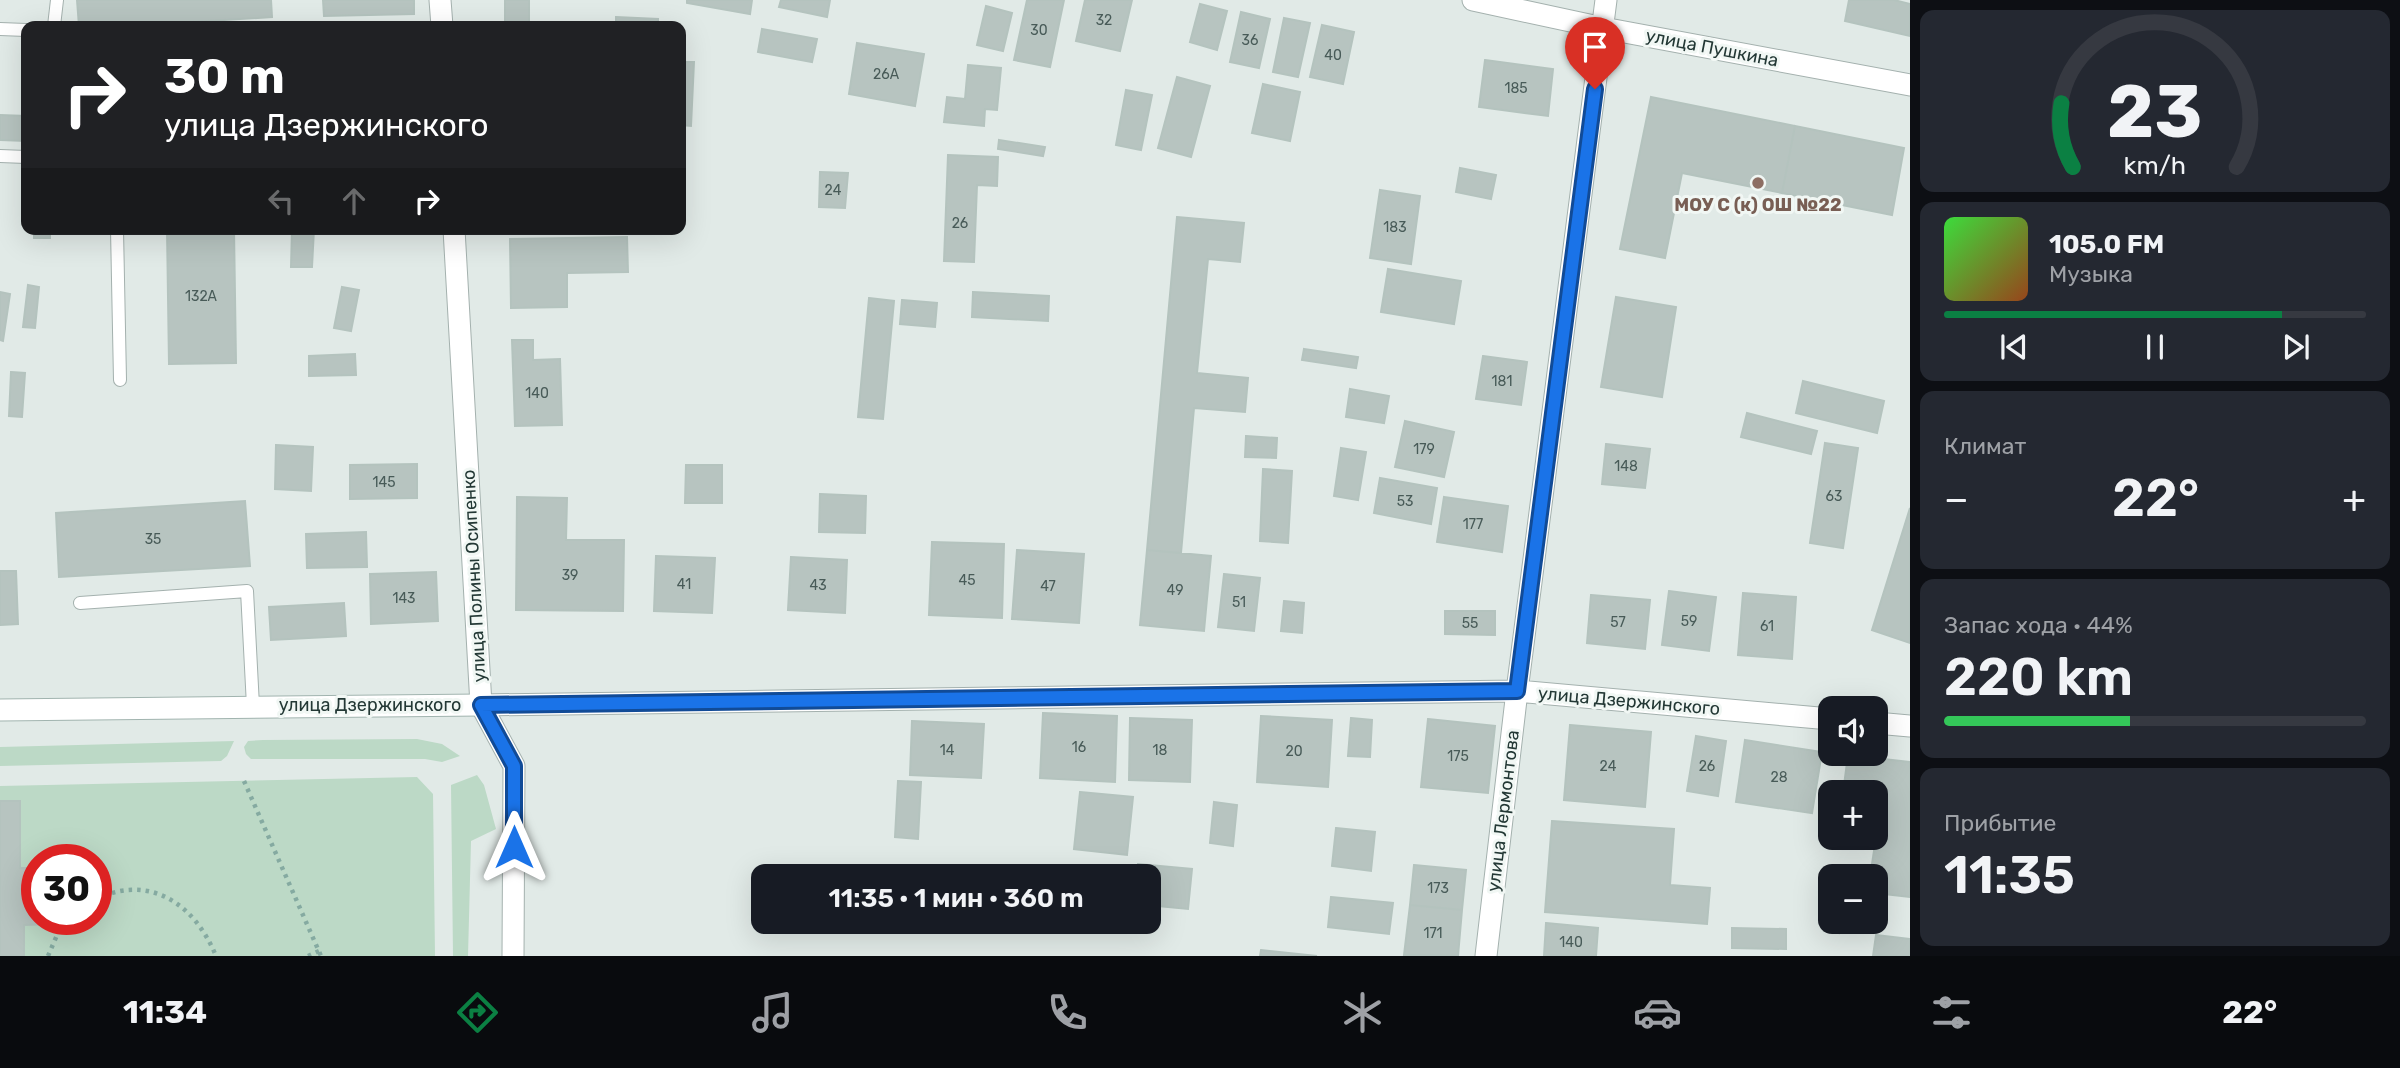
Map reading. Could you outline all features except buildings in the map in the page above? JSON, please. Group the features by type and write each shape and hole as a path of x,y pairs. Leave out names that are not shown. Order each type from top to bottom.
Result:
{"street":[{"path":"440,0 442,21"},
{"name":"улица Пушкина","path":"1473,0 1603,28 1910,85"},
{"name":"улица Лермонтова","path":"1486,956 1517,691 1606,0"},
{"name":"улица Полины Осипенко","path":"454,235 481,705 514,766 513,956"},
{"name":"улица Дзержинского","path":"0,710 1517,691 1818,718"},
{"path":"1888,724 1910,726"}],"lane":[{"path":"55,21 57,0"},
{"path":"0,29 21,30"},
{"path":"0,156 21,157"},
{"path":"117,235 120,380"},
{"path":"80,603 247,591 253,705"}],"path":[{"path":"244,780 320,954 308,956"},
{"path":"112,892 139,890 167,898 190,913 207,934 216,956"},
{"path":"48,956 57,935"}],"green space":[{"path":"417,739 442,744 460,756 442,762 425,759 251,759 244,747 248,741 263,740"},
{"path":"234,741 227,756 221,761 0,766 0,747"},
{"path":"477,775 484,785 496,829 471,841 468,956 453,956 451,785"},
{"path":"417,777 433,794 435,956 0,956 0,786"}],"place":[{"name":"МОУ С (к) ОШ №22","path":"1758,183"}],"route":[{"path":"514,847 514,766 481,705 1517,691 1595,89"}]}
